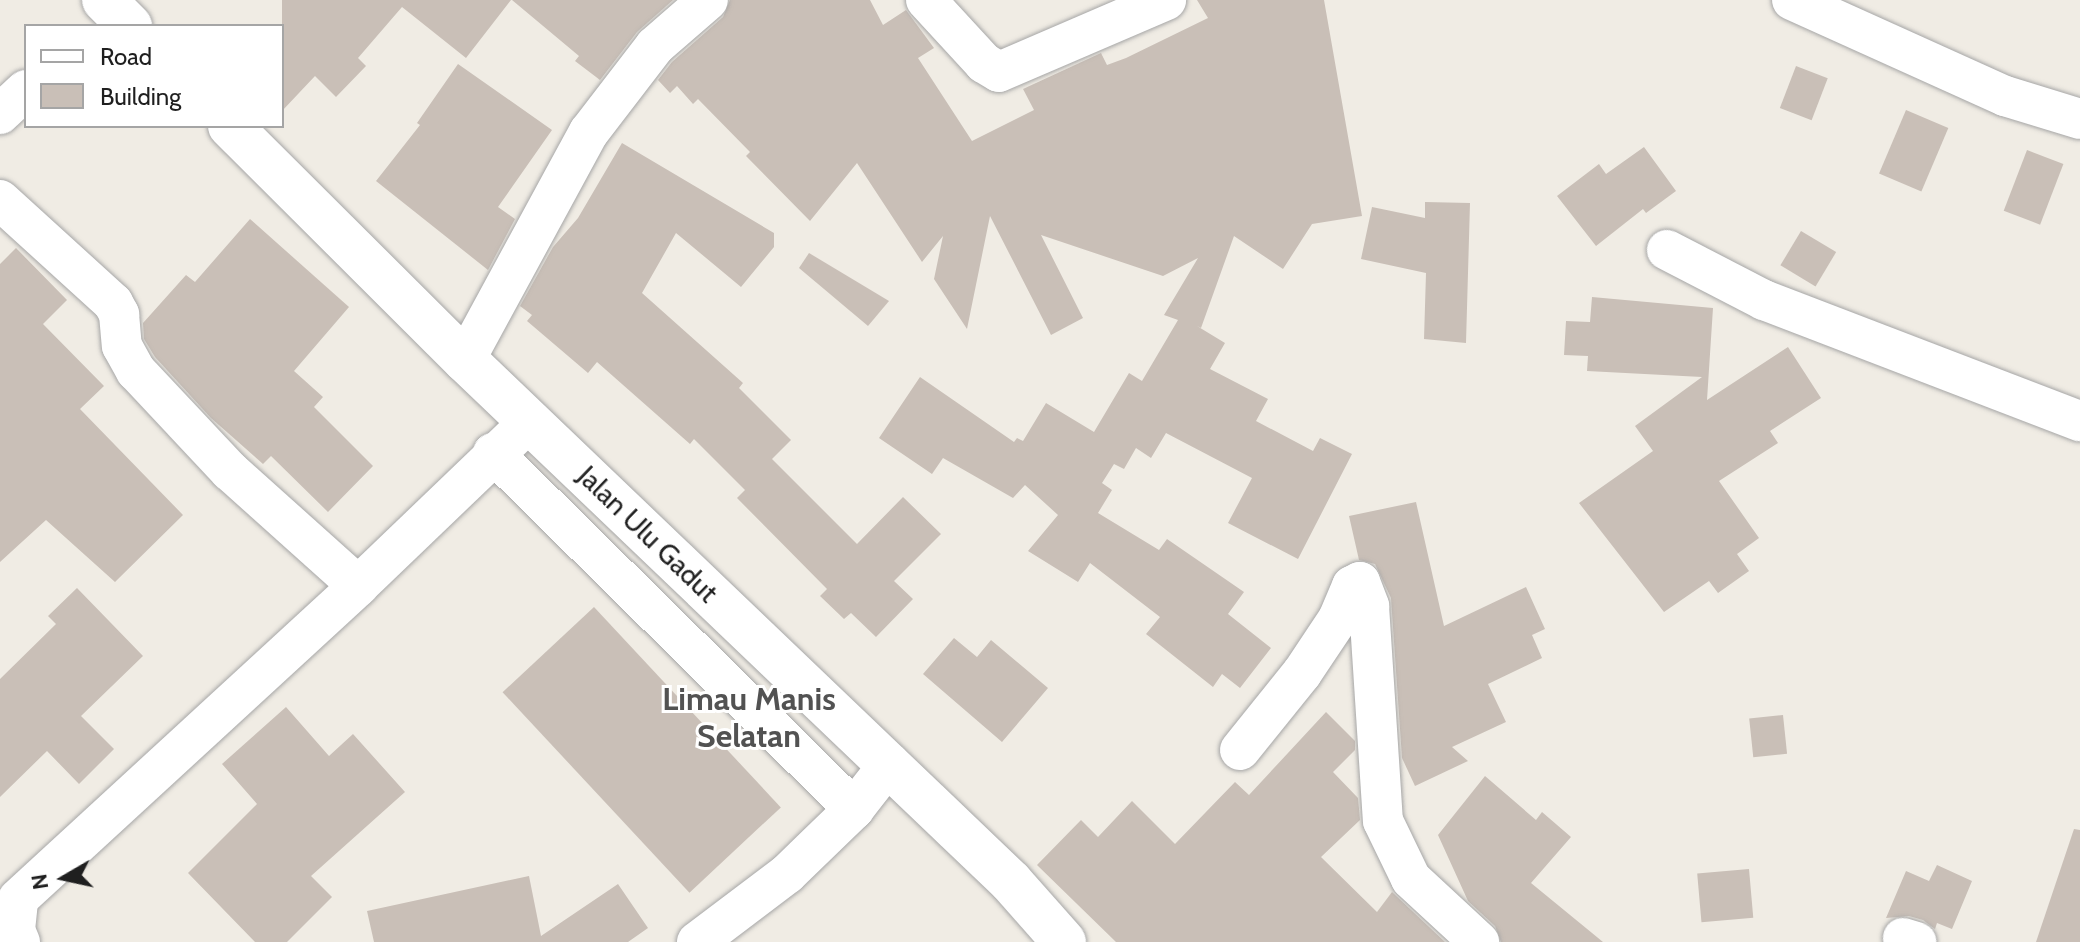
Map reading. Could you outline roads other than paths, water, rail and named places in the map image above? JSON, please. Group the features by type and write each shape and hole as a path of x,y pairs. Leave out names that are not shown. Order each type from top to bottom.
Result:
{"street":[{"path":"465,360 589,132 655,46 708,0"},
{"path":"926,0 984,63 999,72 1166,0"},
{"path":"1792,0 2005,96 2080,119"},
{"path":"0,114 24,92"},
{"name":"Jalan Ulu Gadut","path":"232,128 465,360 890,763 1011,882 1064,942"},
{"path":"0,200 113,303 119,314 122,346 136,371 230,471 358,586"},
{"path":"1667,250 1764,300 2080,421"},
{"path":"20,942 15,930 18,899 358,586 493,453 530,421"},
{"path":"493,453 854,809"},
{"path":"1240,750 1302,673 1338,619 1352,586 1360,582 1369,606 1383,821 1411,879 1479,942"},
{"path":"697,942 787,874 854,809 890,763"}],"district":[{"name":"Limau Manis Selatan","path":"749,718"}]}
